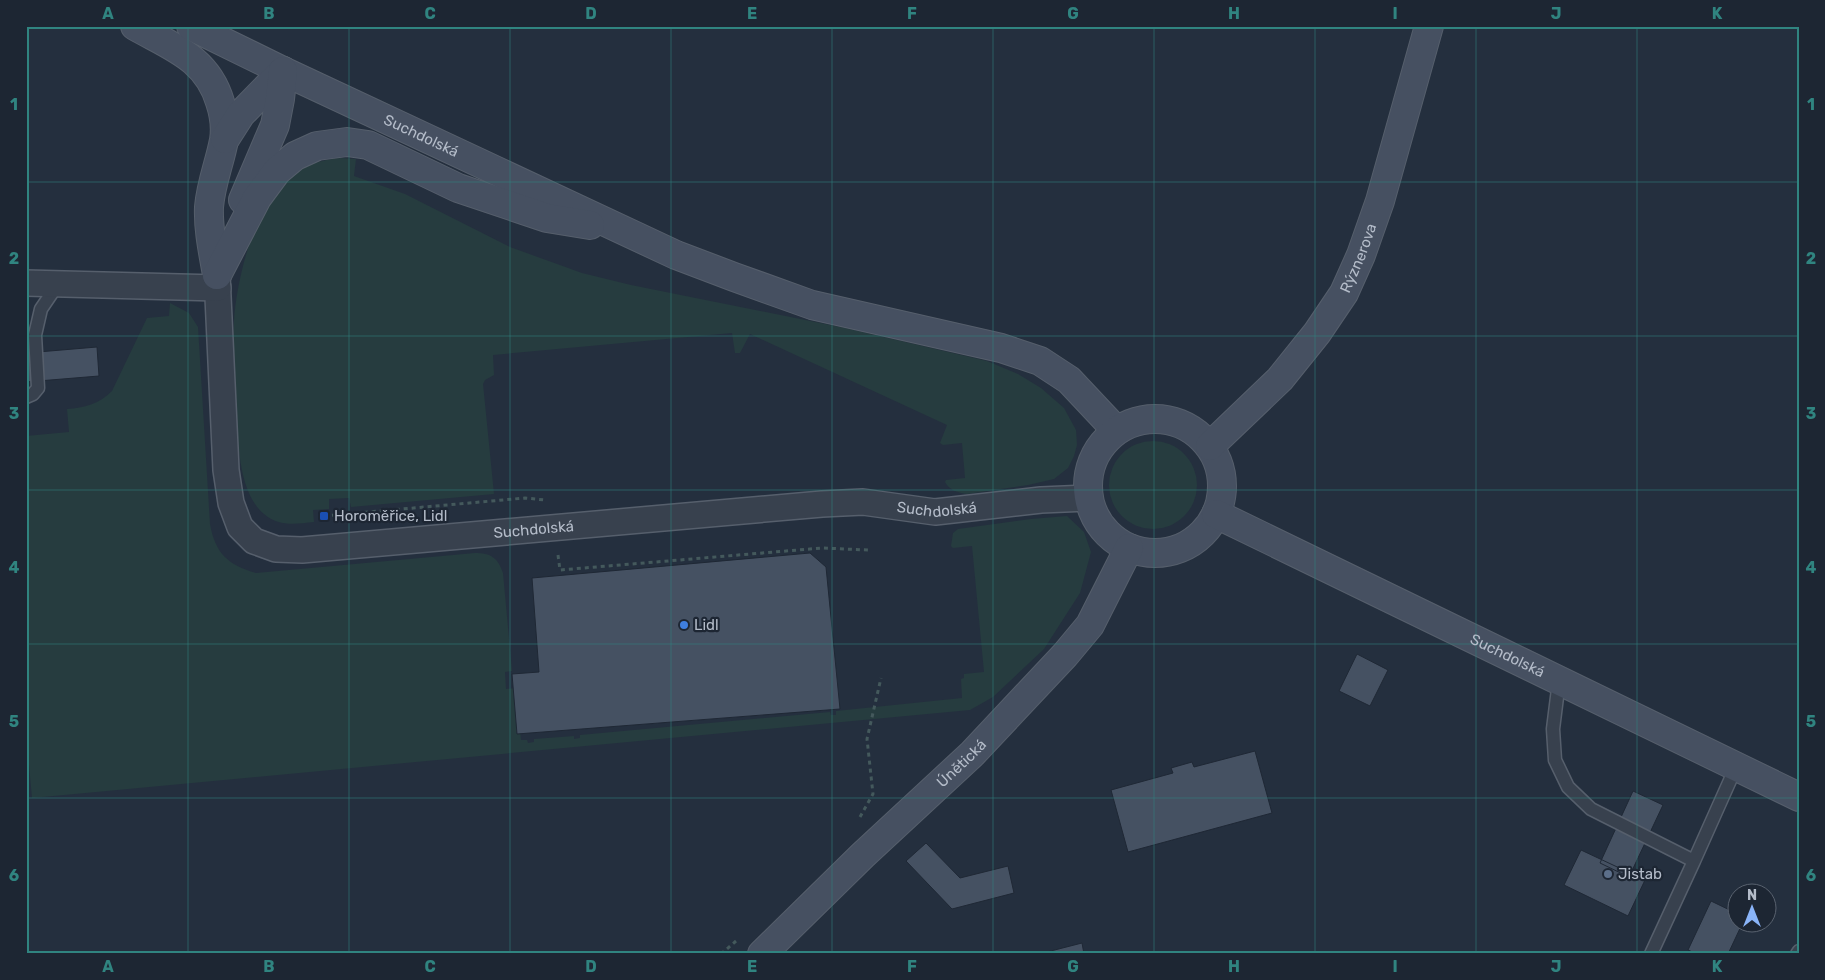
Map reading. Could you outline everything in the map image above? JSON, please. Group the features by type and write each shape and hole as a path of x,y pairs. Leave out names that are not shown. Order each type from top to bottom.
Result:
{"main road":[{"path":"135,26 190,57 202,68 218,94 224,114 224,139 212,183 209,208 210,231 218,281"},
{"name":"Suchdolská","path":"191,26 282,72 676,255 734,278 812,305 1001,348 1040,361 1069,380 1116,430"},
{"name":"Rýznerova","path":"1210,446 1280,380 1317,333 1344,292 1361,255 1380,201 1429,26"},
{"path":"224,139 240,114 282,72"},
{"path":"218,281 243,201 275,125 280,99 282,72"},
{"path":"229,250 256,198 277,171 295,156 317,146 348,142 368,145 458,188 547,218 623,230"},
{"path":"1156,418 1176,422 1195,431 1210,446 1218,462 1222,480 1222,498 1216,514 1204,532 1188,544 1169,552 1149,553 1129,548 1110,536 1096,519 1088,498 1088,479 1092,460 1102,444 1116,430 1135,421 1156,418"},
{"name":"Suchdolská","path":"1216,514 1799,797"},
{"name":"Únětická","path":"762,954 863,855 972,754 1065,655 1090,625 1129,548"}],"street":[{"path":"26,282 58,284 218,281"},
{"name":"Suchdolská","path":"218,281 226,470 231,503 240,527 254,541 276,549 302,550 829,503 863,502 935,512 1041,500 1088,498"}],"lane":[{"path":"26,397 33,394 38,388 35,335 41,309 58,284"},
{"path":"1559,681 1553,729 1555,760 1568,787 1591,809 1694,862"},
{"path":"1651,954 1736,766"}],"path":[{"path":"855,825 873,794 867,739 881,678"},
{"path":"721,954 736,940"}],"green space":[{"path":"340,158 356,159 354,176 405,194 510,247 582,273 631,285 845,328 987,361 1018,374 1041,388 1064,408 1076,430 1077,445 1074,456 1068,468 1054,479 967,494 957,492 951,489 945,482 946,480 965,478 962,443 943,445 940,443 947,425 750,334 740,353 735,353 732,333 493,355 494,375 485,380 483,384 494,494 351,507 349,498 329,499 329,509 313,510 314,522 288,524 276,521 264,514 255,504 244,478 241,462 237,431 233,341 239,283 250,242 258,222 278,188 302,168 321,161"},
{"path":"170,303 189,313 198,327 210,524 219,550 230,562 256,573 475,553 490,555 499,564 503,573 512,671 505,672 506,689 516,688 521,740 527,740 528,743 534,742 534,739 574,736 574,739 580,738 580,735 830,712 831,715 836,715 836,711 962,698 961,679 964,678 964,674 984,672 972,546 953,548 951,546 953,533 958,529 1067,516 1084,532 1091,552 1080,593 1044,649 993,697 970,710 32,798 26,732 26,436 69,432 67,409 91,404 102,399 112,391 147,318 169,316"},
{"path":"1144,441 1162,441 1178,448 1190,460 1197,476 1197,494 1190,510 1178,522 1162,529 1144,529 1128,522 1116,510 1109,494 1109,476 1116,460 1128,448"}],"building":[{"path":"97,347 99,376 26,382 26,353"},
{"name":"Lidl","path":"810,553 826,567 840,709 517,734 512,674 539,672 532,578"},
{"path":"1357,654 1388,670 1370,706 1339,691"},
{"path":"1255,751 1272,813 1128,852 1111,790 1173,773 1171,768 1192,762 1194,767"},
{"path":"1633,791 1663,805 1629,877 1600,863"},
{"path":"926,843 960,878 1008,866 1014,893 952,909 906,861"},
{"path":"1581,850 1645,880 1628,916 1564,885"},
{"path":"1711,901 1728,909 1728,932 1738,932 1728,954 1697,954 1688,950"},
{"path":"1082,943 1084,954 1039,954"}],"place":[{"name":"Horoměřice, Lidl","path":"324,516"},
{"name":"Lidl","path":"684,625"},
{"name":"Jistab","path":"1608,874"}]}
